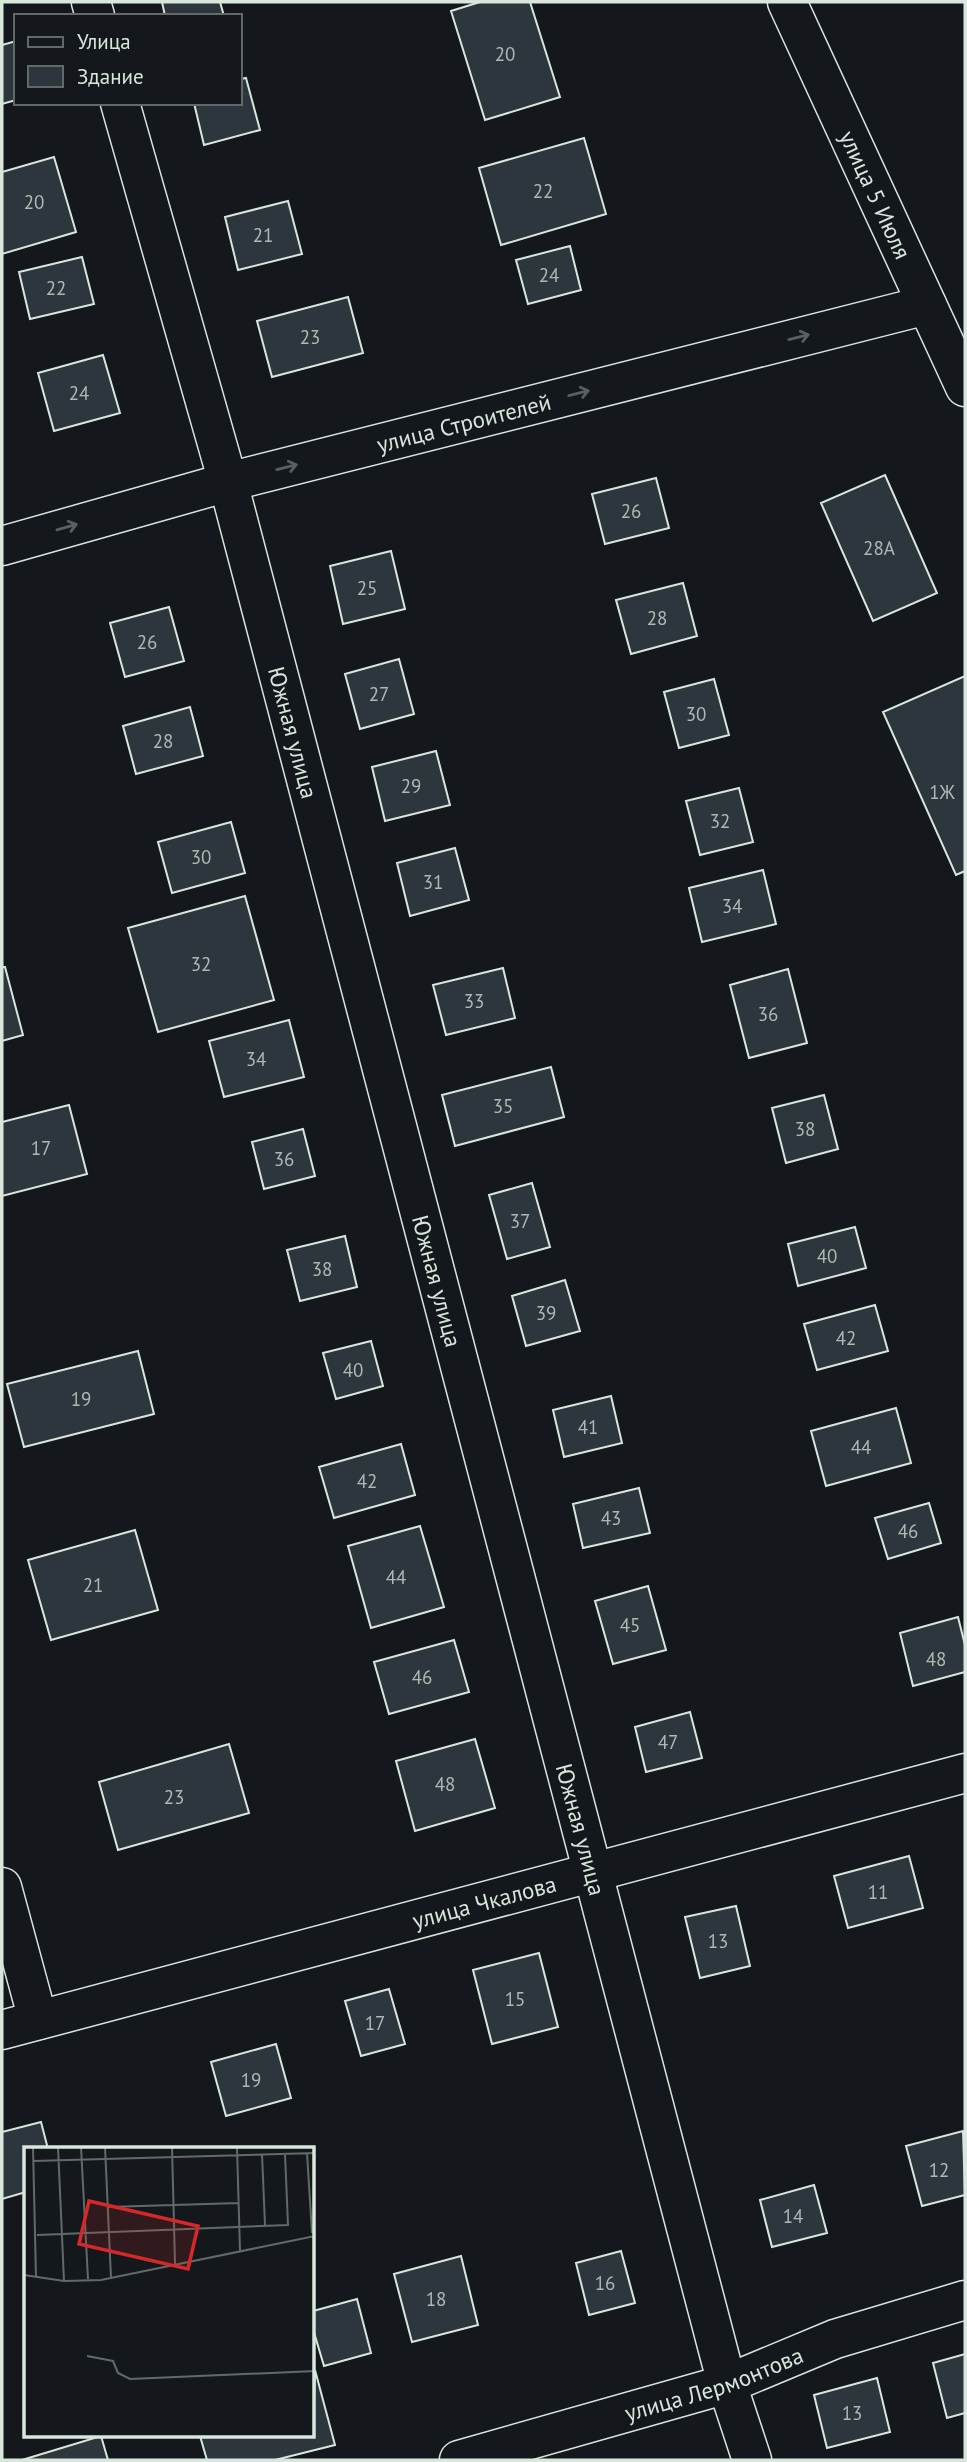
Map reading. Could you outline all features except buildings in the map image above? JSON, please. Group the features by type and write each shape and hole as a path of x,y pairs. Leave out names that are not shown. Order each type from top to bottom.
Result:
{"main road":[{"name":"улица 5 Июля","path":"787,2 965,387"},
{"name":"Южная улица","path":"121,105 228,482 727,2384 752,2460"},
{"name":"улица Строителей","path":"2,546 228,482 927,305"},
{"name":"улица Чкалова","path":"2,2030 965,1773"},
{"path":"2,1887 38,2020"},
{"name":"улица Лермонтова","path":"459,2460 727,2384 835,2339 965,2300"}]}
